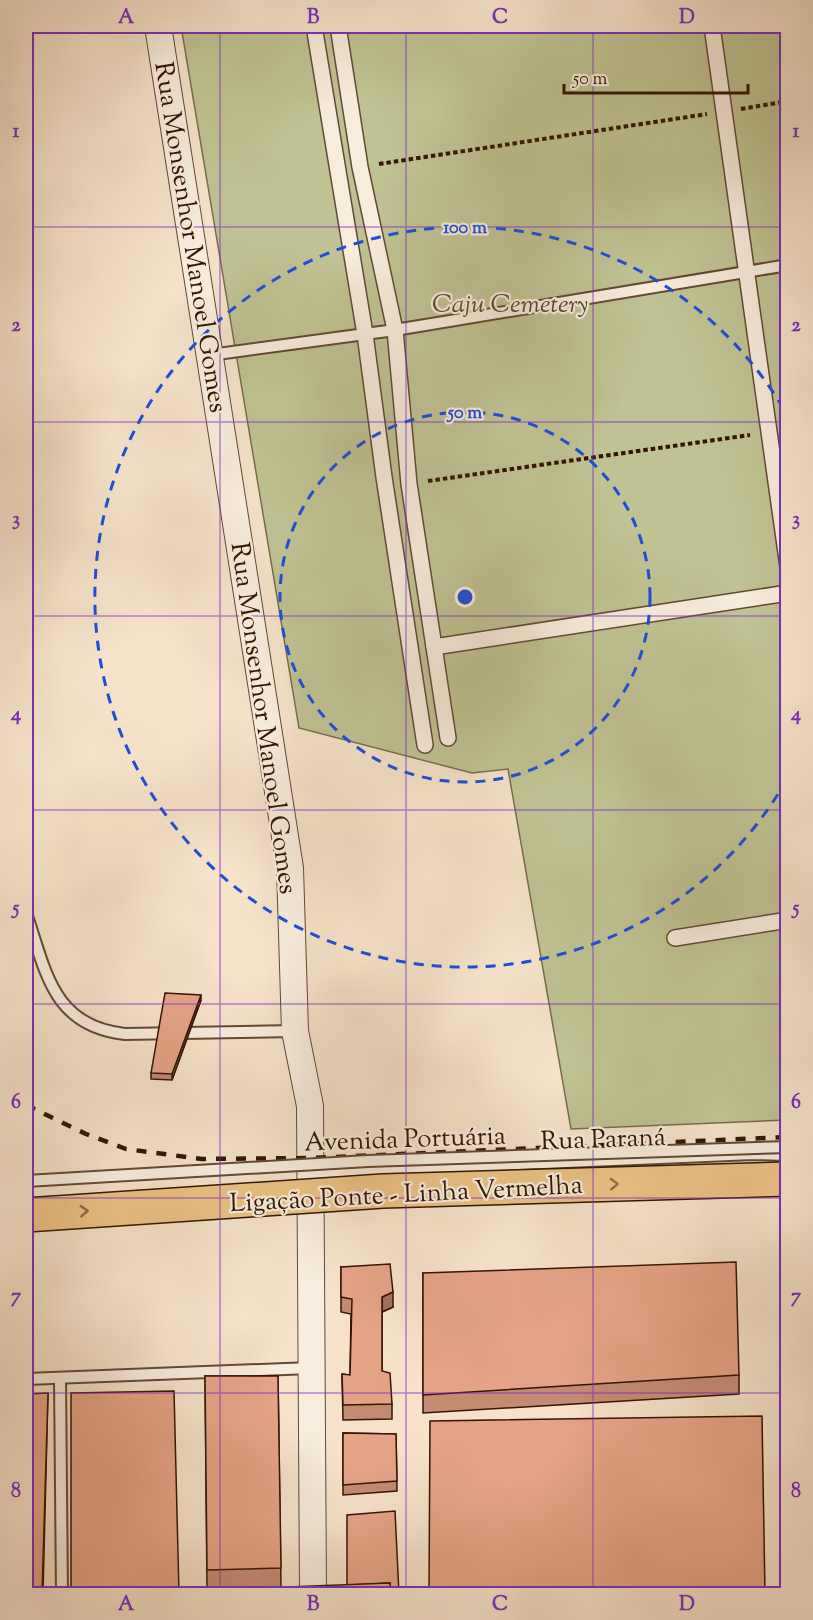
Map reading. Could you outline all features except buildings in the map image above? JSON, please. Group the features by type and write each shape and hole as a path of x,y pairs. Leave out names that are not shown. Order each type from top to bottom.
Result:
{"highway":[{"name":"Ligação Ponte - Linha Vermelha","path":"26,1215 383,1191 788,1179"}],"street":[{"name":"Rua Monsenhor Manoel Gomes","path":"158,26 290,868 295,1031 310,1106 313,1594"},
{"path":"314,26 365,334 384,477 425,745"},
{"path":"338,26 360,167 395,330 409,484 448,738"},
{"path":"712,26 788,567"},
{"path":"434,647 788,593"},
{"path":"675,938 788,920"}],"lane":[{"path":"210,356 395,330 788,265"},
{"path":"26,913 52,988 62,1004 75,1017 93,1027 107,1032 125,1034 295,1031"},
{"name":"Avenida Portuária","path":"26,1181 368,1161 788,1147"},
{"name":"Rua Paraná","path":"312,1173 753,1154 788,1155"},
{"path":"26,1379 312,1368"},
{"path":"60,1378 62,1594"}],"path":[{"path":"360,167 788,101"},
{"path":"409,484 770,432"}],"green space":[{"name":"Caju Cemetery","path":"181,26 787,26 787,1120 571,1129 508,769 472,773 299,728"}],"railway":[{"path":"26,1105 86,1134 126,1149 202,1159 311,1158 788,1137"}]}
